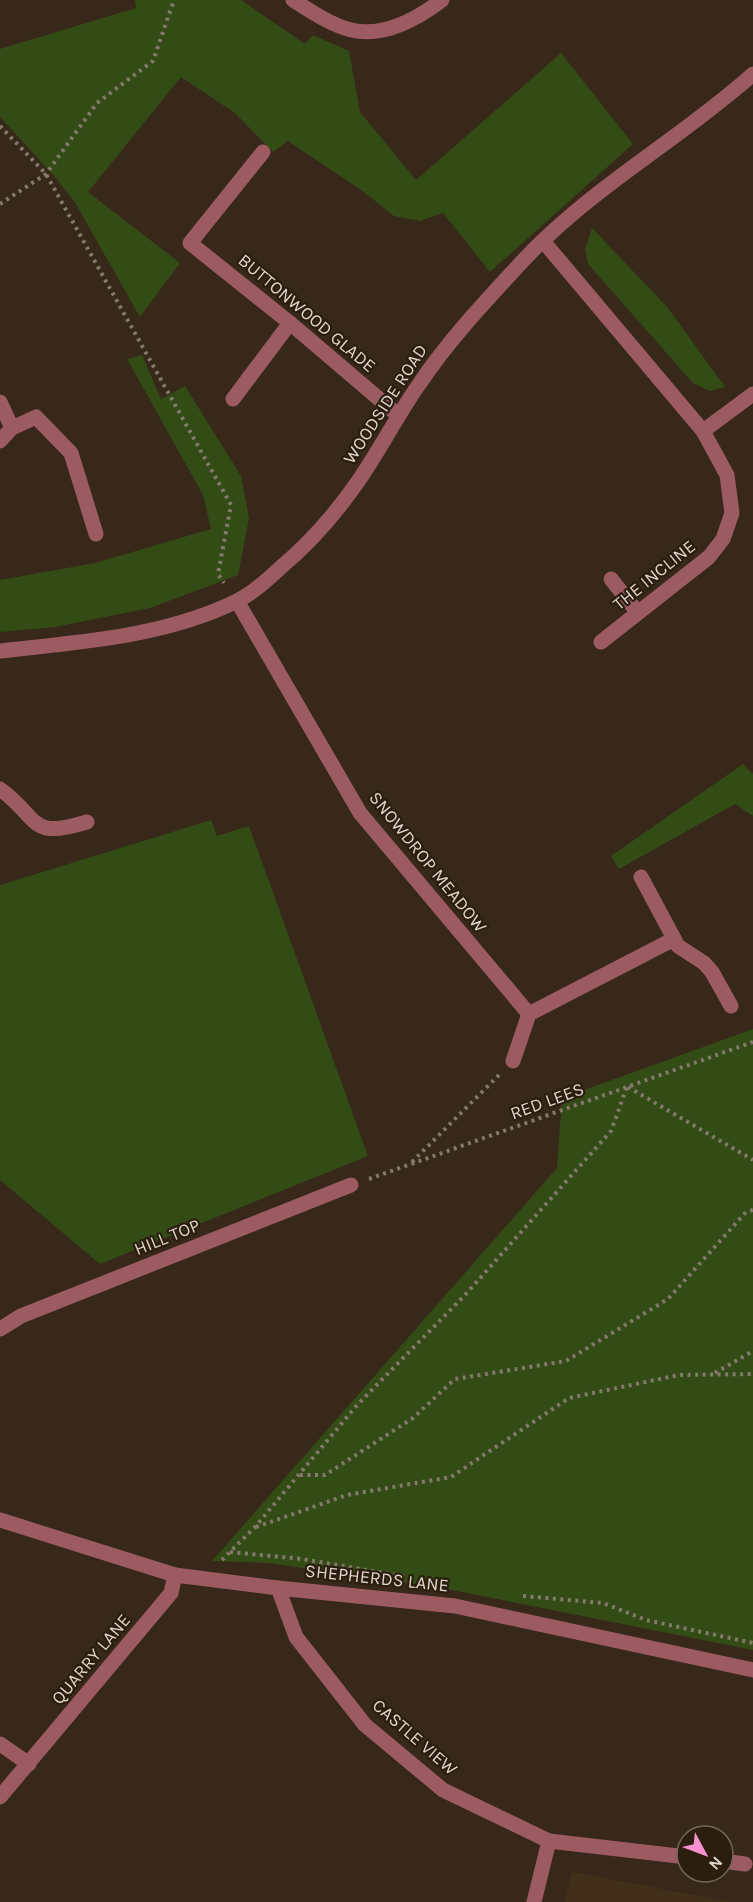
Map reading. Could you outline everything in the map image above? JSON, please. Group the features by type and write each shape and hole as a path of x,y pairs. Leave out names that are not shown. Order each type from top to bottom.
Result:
{"street":[{"path":"293,0 351,30 368,31 407,22 425,13 442,0"},
{"name":"WOODSIDE ROAD","path":"0,651 100,639 162,627 210,613 254,591 290,560 329,519 360,479 398,415 449,341 543,241 621,176 753,74"},
{"name":"BUTTONWOOD GLADE","path":"263,152 190,243 290,323 398,415"},
{"name":"THE INCLINE","path":"543,241 703,431 727,475 732,513 723,539 710,557 601,642"},
{"path":"233,399 290,323"},
{"path":"703,431 753,394"},
{"path":"0,402 12,428"},
{"path":"0,441 12,428 36,417 71,453 96,534"},
{"path":"611,579 638,613"},
{"name":"SNOWDROP MEADOW","path":"237,601 360,813 529,1014"},
{"path":"0,789 35,824 47,829 65,828 87,822"},
{"path":"641,877 678,946 704,963 712,972 731,1006"},
{"path":"513,1061 529,1014 674,939"},
{"name":"HILL TOP","path":"0,1329 21,1316 351,1185"},
{"name":"SHEPHERDS LANE","path":"0,1520 175,1575 455,1606 753,1670"},
{"name":"QUARRY LANE","path":"0,1797 171,1593 175,1575"},
{"name":"CASTLE VIEW","path":"278,1588 296,1636 365,1725 443,1790 549,1841 675,1856"},
{"path":"0,1744 29,1764"},
{"path":"534,1902 549,1841"},
{"path":"735,1863 745,1864"}],"path":[{"path":"0,204 46,174 97,103 153,61 174,0"},
{"path":"0,126 46,174 231,505 218,574 237,601"},
{"name":"RED LEES","path":"351,1185 753,1042"},
{"path":"410,1165 513,1061"},
{"path":"204,1579 255,1527 358,1404 465,1295 611,1131 627,1087 753,1160"},
{"path":"299,1475 325,1475 413,1418 455,1379 566,1361 668,1299 746,1212 753,1210"},
{"path":"714,1374 753,1351"},
{"path":"255,1527 347,1495 451,1477 569,1398 680,1375 753,1374"}],"shaded area":[{"path":"572,1872 731,1902 564,1902"}],"green space":[{"path":"135,0 241,0 305,44 313,35 349,51 360,112 416,180 561,53 633,144 490,272 443,213 420,221 394,216 364,192 288,141 273,152 235,113 181,77 88,192 180,263 140,317 74,201 0,117 0,49 136,8"},
{"path":"592,228 668,308 725,387 710,391 693,383 588,264 585,250"},
{"path":"142,355 161,399 185,386 241,476 249,518 238,575 150,608 55,627 0,632 0,580 95,563 211,529 203,495 127,359"},
{"path":"743,764 753,774 753,816 735,804 619,869 611,856"},
{"path":"211,820 217,836 249,826 368,1156 100,1264 0,1180 0,885"},
{"path":"753,1029 753,1650 442,1588 268,1563 212,1561 557,1168 562,1098"}]}
